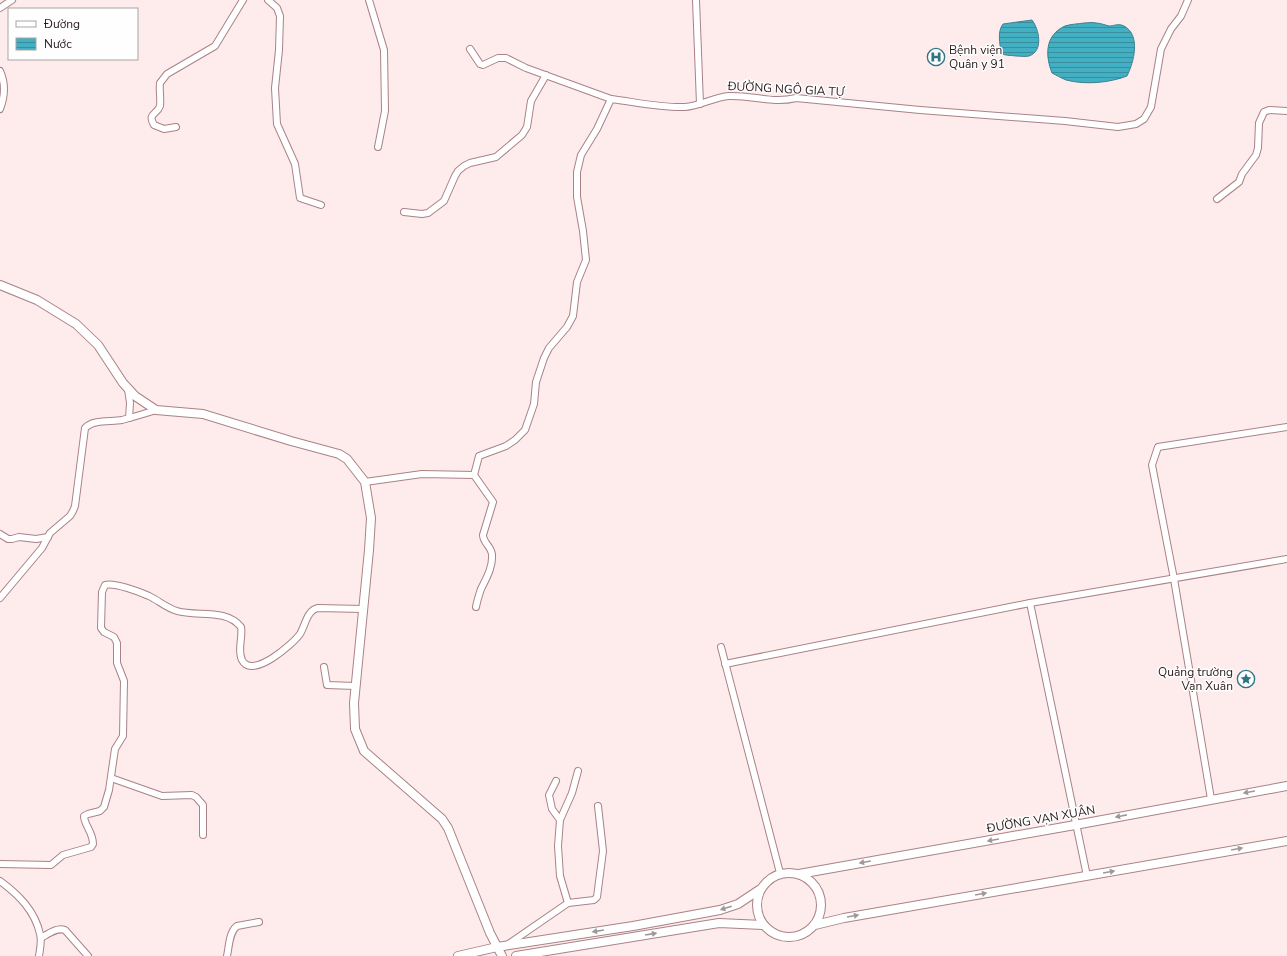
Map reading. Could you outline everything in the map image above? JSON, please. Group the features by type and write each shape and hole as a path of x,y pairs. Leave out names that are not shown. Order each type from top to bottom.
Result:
{"street":[{"path":"0,8 12,0"},
{"path":"176,127 164,129 154,125 151,120 152,114 160,106 160,83 167,74 215,46 243,0"},
{"path":"268,0 277,8 280,16 278,69 275,88 277,127 295,164 300,198 321,205"},
{"path":"369,0 384,50 385,111 378,147"},
{"path":"696,0 700,104"},
{"name":"ĐƯỜNG NGÔ GIA TỰ","path":"470,49 480,64 483,65 502,57 612,99 658,106 685,107 728,96 781,101 796,98 920,110 1065,121 1118,127 1136,124 1144,119 1151,107 1161,50 1171,29 1181,16 1188,0"},
{"path":"0,71 5,89 0,109"},
{"path":"404,212 422,214 428,213 444,202 455,176 464,166 470,163 496,157 522,135 527,126 531,101 546,75"},
{"path":"476,608 480,591 488,574 492,559 492,552 484,540 483,535 493,502 474,475 479,456 506,446 520,436 527,426 534,404 536,382 546,352 568,327 573,316 577,282 586,260 577,197 577,172 581,155 597,130 612,99"},
{"path":"1217,199 1239,182 1242,174 1256,155 1258,148 1259,122 1264,112 1269,110 1287,111"},
{"path":"0,285 37,300 76,324 98,345 128,389 135,396 156,410"},
{"path":"128,389 130,403 129,418"},
{"path":"0,598 42,548 53,530 70,516 73,511 75,506 85,428 88,425 116,421 156,410 203,414 339,454 347,459 365,482 371,518 355,686 355,729 364,750 445,823 490,933 501,947 502,956"},
{"path":"1211,799 1174,579 1152,464 1158,447 1287,427"},
{"path":"365,482 422,474 474,475"},
{"path":"0,534 8,539 19,537 36,539 48,538"},
{"path":"725,664 1030,603 1287,559"},
{"path":"0,864 50,865 63,855 93,846 92,835 84,821 84,816 102,809 109,790 115,749 123,736 124,681 117,663 116,639 104,632 101,628 102,592 105,585 113,584 144,594 177,611 214,614 234,620 241,627 242,631 240,652 242,659 245,664 250,666 257,666 264,663 289,646 301,633 314,608 363,609"},
{"path":"1030,603 1075,825 1087,876"},
{"path":"721,647 780,873"},
{"path":"324,667 327,685 355,686"},
{"path":"568,903 559,870 557,853 560,820 572,794 578,771"},
{"path":"111,778 162,796 192,795 196,797 203,805 203,835"},
{"path":"556,780 549,795 552,809 560,820"},
{"name":"ĐƯỜNG VẠN XUÂN","path":"799,874 1287,786"},
{"path":"501,947 568,903 594,900 597,897 603,852 598,806"},
{"path":"815,924 852,916 1287,841"},
{"path":"458,956 501,947 720,910 738,904 759,890 768,879 780,873 790,872 799,874 808,879 815,886 820,895 820,916 808,931 799,936 789,938 779,936 770,932 763,925 757,914 756,902 759,890"},
{"path":"0,881 20,897 32,912 41,938 39,956"},
{"path":"227,956 231,935 234,928 259,922"},
{"path":"516,956 719,923 763,925"},
{"path":"41,938 59,929 65,930 88,956"}],"water":[{"path":"1032,20 1037,29 1039,40 1037,50 1029,56 1006,55 1001,53 999,34 1003,24"},
{"path":"1084,23 1109,26 1120,25 1129,30 1133,36 1134,56 1127,76 1105,82 1089,83 1073,82 1052,73 1048,59 1048,46 1050,40 1058,30 1065,26"}],"place":[{"name":"Bệnh viện Quân y 91","path":"936,57"},
{"name":"Quảng trường Vạn Xuân","path":"1246,679"}]}
